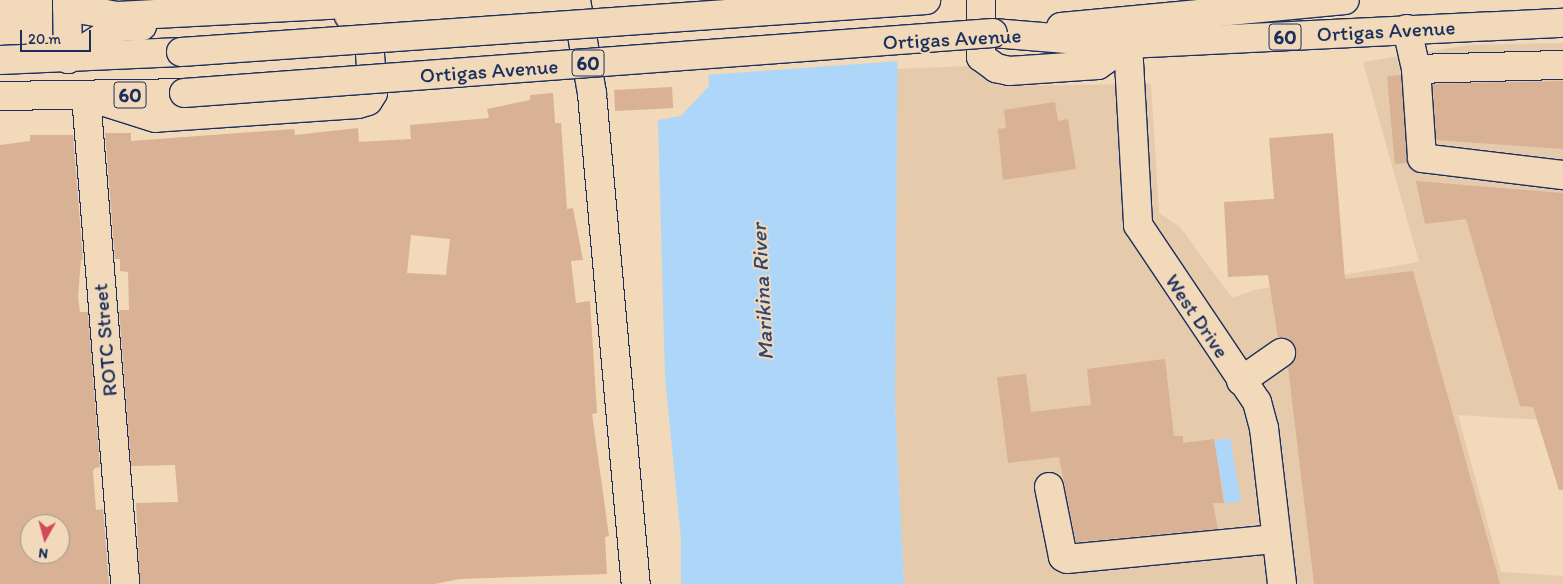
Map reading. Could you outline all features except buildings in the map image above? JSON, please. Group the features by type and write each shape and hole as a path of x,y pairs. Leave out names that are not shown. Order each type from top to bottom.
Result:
{"street":[{"path":"68,59 118,27 367,15 562,0"},
{"path":"576,0 592,94 636,584"},
{"name":"Ortigas Avenue","path":"68,59 926,0"},
{"path":"981,0 981,57 996,68 1009,72 1098,65 1124,33"},
{"name":"60","path":"1124,33 1345,0"},
{"path":"68,59 67,4 117,16 361,4 367,15 373,93 368,101 358,104 155,118 86,96"},
{"name":"Ortigas Avenue","path":"86,96 184,93 1000,33 1407,29 1563,23"},
{"path":"1407,29 1416,69 1422,158 1563,175"},
{"name":"West Drive","path":"1124,33 1138,225 1241,381 1257,402 1264,428 1282,584"},
{"name":"60","path":"0,60 68,59"},
{"path":"1416,69 1563,65"},
{"name":"60","path":"0,96 86,96"},
{"name":"ROTC Street","path":"86,96 125,584"},
{"path":"1241,381 1280,353"},
{"path":"1049,487 1062,557 1067,559 1276,539"}],"shaded area":[{"path":"1563,43 1563,421 1458,415 1501,572 1563,576 1563,584 904,584 895,403 897,69 969,66 999,86 1151,84 1159,213 1180,227 1232,298 1254,290 1419,262 1363,62 1469,45"}],"water":[{"name":"Marikina River","path":"705,0 898,0 895,403 904,584 681,584 681,540 665,376 658,120 681,116 709,86"},
{"path":"1230,438 1241,501 1225,504 1214,441"}],"pier":[{"path":"901,0 900,61 706,75 703,3"}]}
